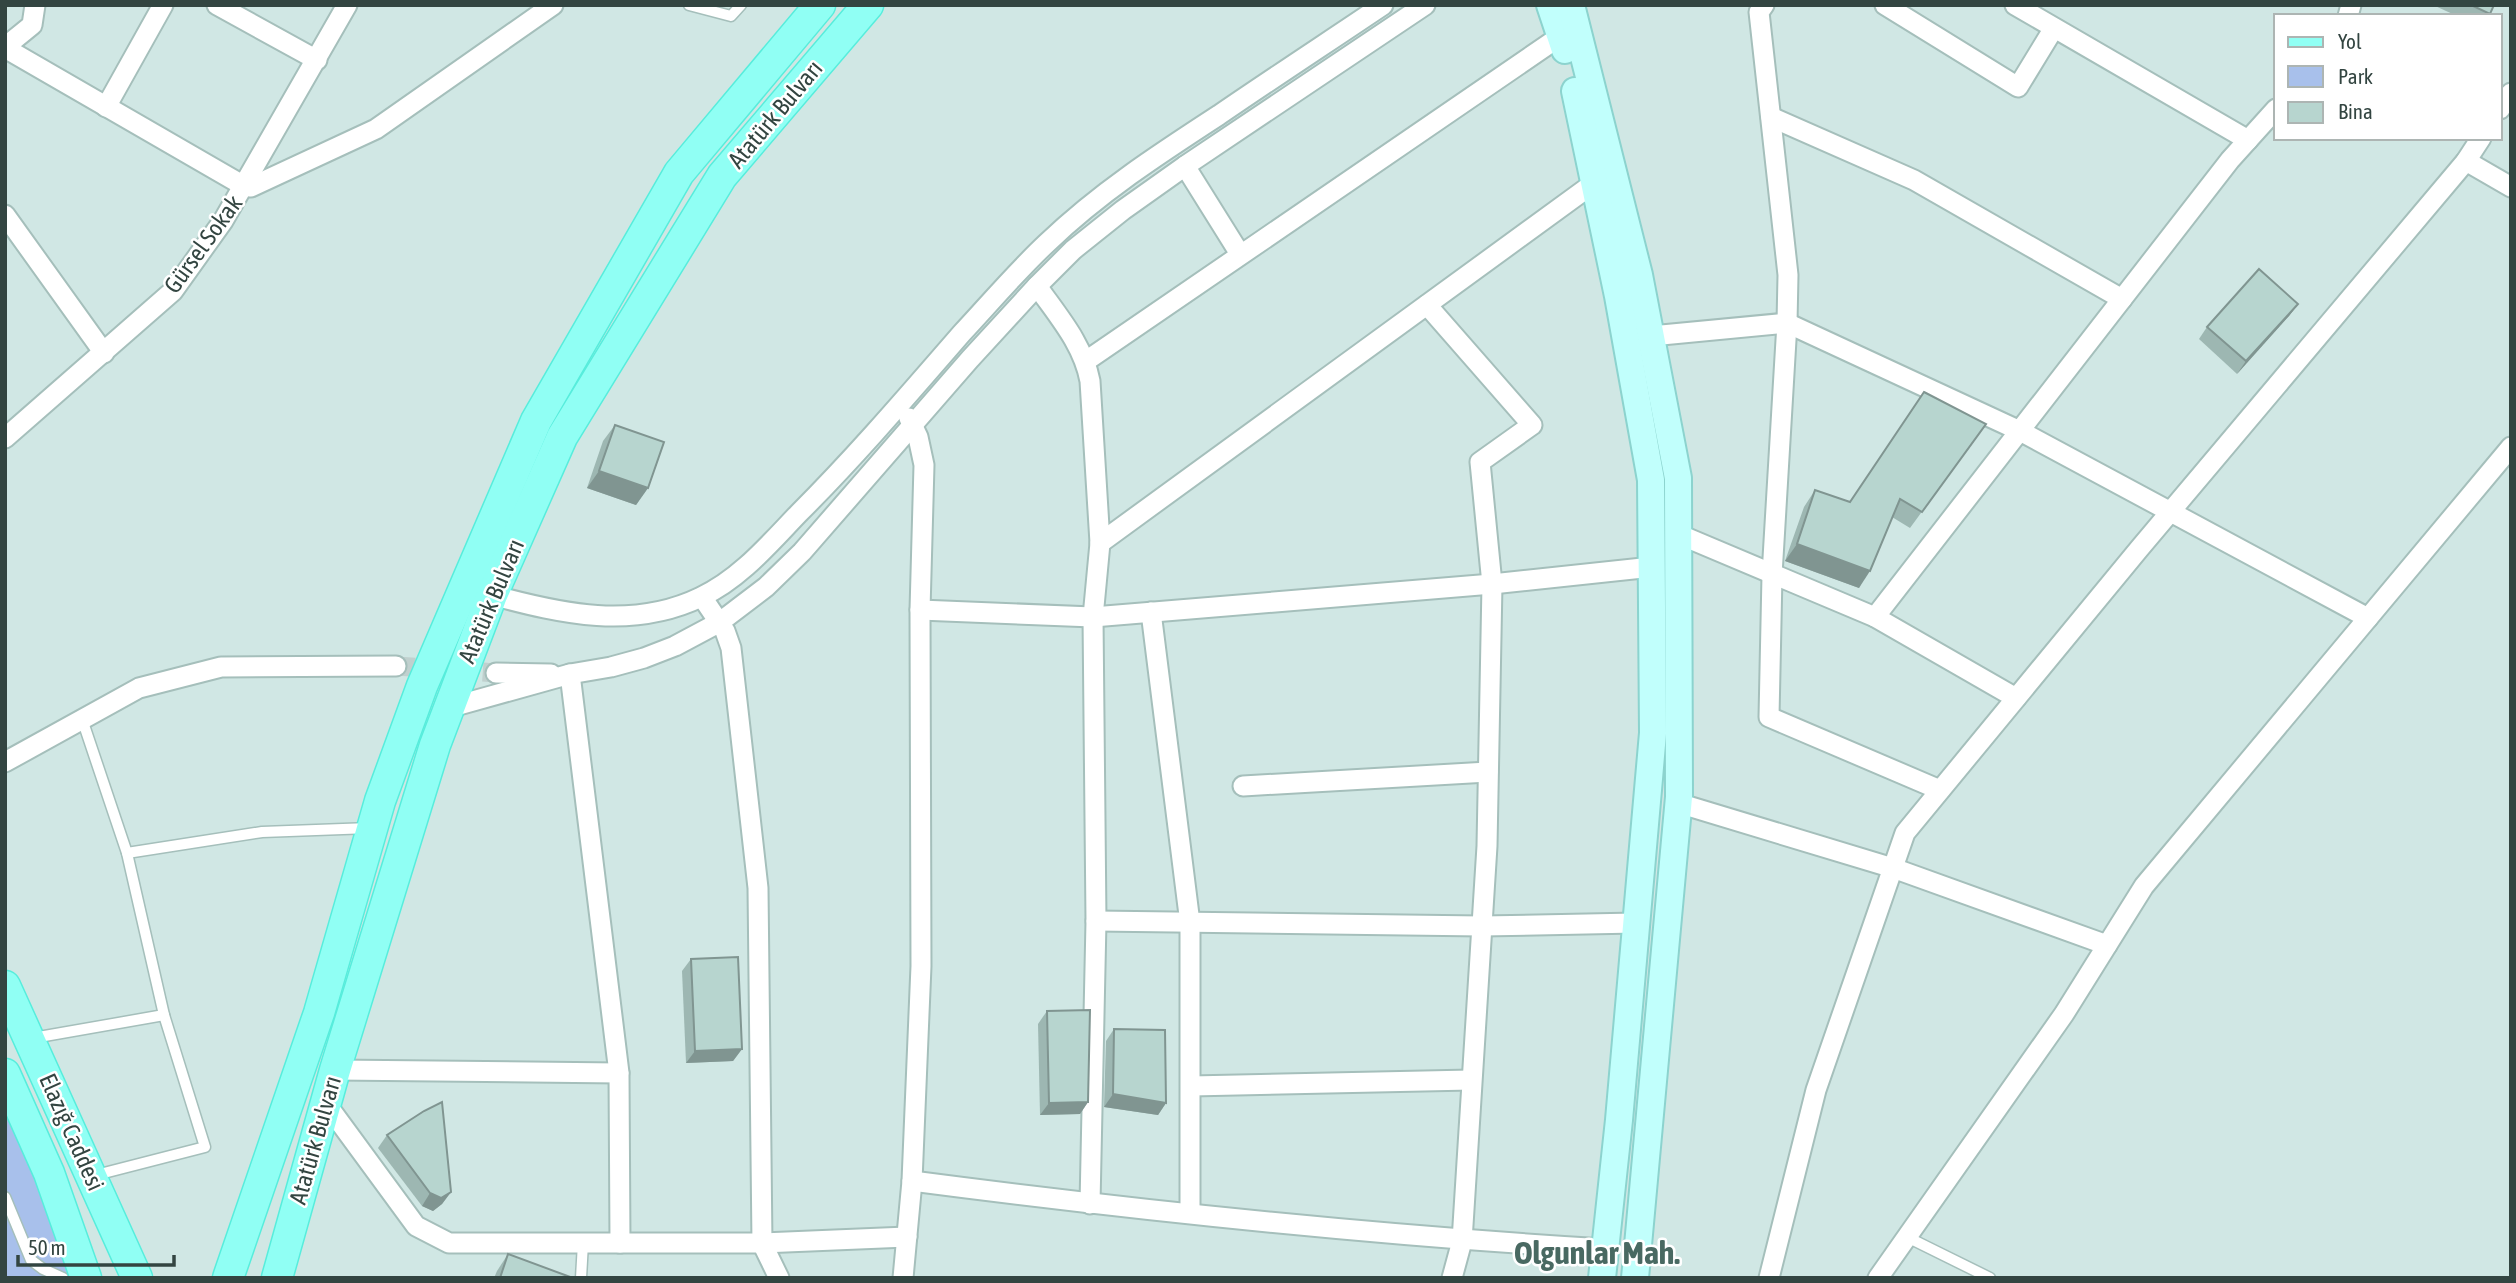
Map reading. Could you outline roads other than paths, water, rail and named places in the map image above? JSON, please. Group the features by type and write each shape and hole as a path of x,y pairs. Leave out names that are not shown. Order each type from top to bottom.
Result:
{"main road":[{"name":"Atatürk Bulvarı","path":"228,1278 319,1013 372,828 422,686 536,421 679,173 820,5"},
{"name":"Atatürk Bulvarı","path":"277,1278 325,1102 448,708 492,595 562,437 722,176 868,5"},
{"path":"1550,5 1562,35 1594,183 1618,296 1651,480 1653,733 1619,1120 1602,1278"},
{"path":"1571,5 1639,275 1678,478 1678,803 1635,1278"},
{"name":"Elazığ Caddesi","path":"5,986 137,1278"},
{"path":"5,1074 49,1173 86,1278"}],"street":[{"path":"35,5 32,25 5,48 244,186 257,186 376,129 553,5"},
{"path":"106,107 163,5"},
{"path":"217,5 317,60"},
{"name":"Gürsel Sokak","path":"5,438 173,291 223,221 347,5"},
{"path":"492,595 536,607 606,617 638,616 660,612 702,597 732,578 817,495 1007,283 1046,243 1088,206 1141,166 1383,5"},
{"path":"448,708 570,674 644,658 675,646 720,622 766,586 802,552 1037,286 1073,250 1185,166 1425,5"},
{"path":"1764,5 1759,12 1788,275 1772,575 1769,717 1940,790"},
{"path":"1885,5 2018,87 2054,27"},
{"path":"2015,5 2248,140"},
{"path":"1086,361 1562,35"},
{"path":"1875,617 2230,160 2274,112"},
{"path":"1771,117 1914,180 2122,299"},
{"path":"1769,1278 1816,1090 1905,833 2172,510 2466,162 2480,140"},
{"path":"2466,162 2511,187"},
{"path":"1185,166 1240,254"},
{"path":"1100,543 1594,183"},
{"path":"5,215 104,353"},
{"path":"1037,286 1086,361 1090,381 1100,543 1093,617 1096,921 1090,1204"},
{"path":"1427,305 1532,425 1480,463 1492,584 1487,846 1462,1241 1452,1278"},
{"path":"1651,336 1787,323 2020,431 2172,510 2368,618"},
{"path":"900,403 913,425 924,465 920,610 921,966 912,1181 903,1278"},
{"path":"1878,1278 2064,1014 2144,886 2511,447"},
{"path":"1678,534 1875,617 2016,698"},
{"path":"920,610 1093,617 1492,584 1652,567"},
{"path":"702,597 720,622 731,648 758,888 762,1243 779,1278"},
{"path":"1151,612 1190,923 1190,1213"},
{"path":"5,762 139,688 221,667 396,666"},
{"path":"496,673 570,674"},
{"path":"570,674 619,1073 620,1243"},
{"path":"1243,786 1488,772"},
{"path":"1678,803 1893,868 2107,945"},
{"path":"1096,921 1482,926 1636,923"},
{"path":"335,1070 619,1073"},
{"path":"1191,1086 1471,1080"},
{"path":"325,1102 416,1226 449,1243 762,1243 907,1237"},
{"path":"912,1181 1090,1204 1462,1241 1605,1249"}],"lane":[{"path":"689,5 731,16 741,5"},
{"path":"82,719 127,853 164,1015 205,1147 92,1176"},
{"path":"127,853 262,832 372,828"},
{"path":"29,1039 164,1015"},
{"path":"5,1197 31,1260 63,1278"},
{"path":"1907,1237 1990,1278"},
{"path":"581,1278 583,1243"}],"tunnel":[{"path":"396,666 496,673"}],"district":[{"name":"Olgunlar Mah.","path":"1597,1252"}]}
